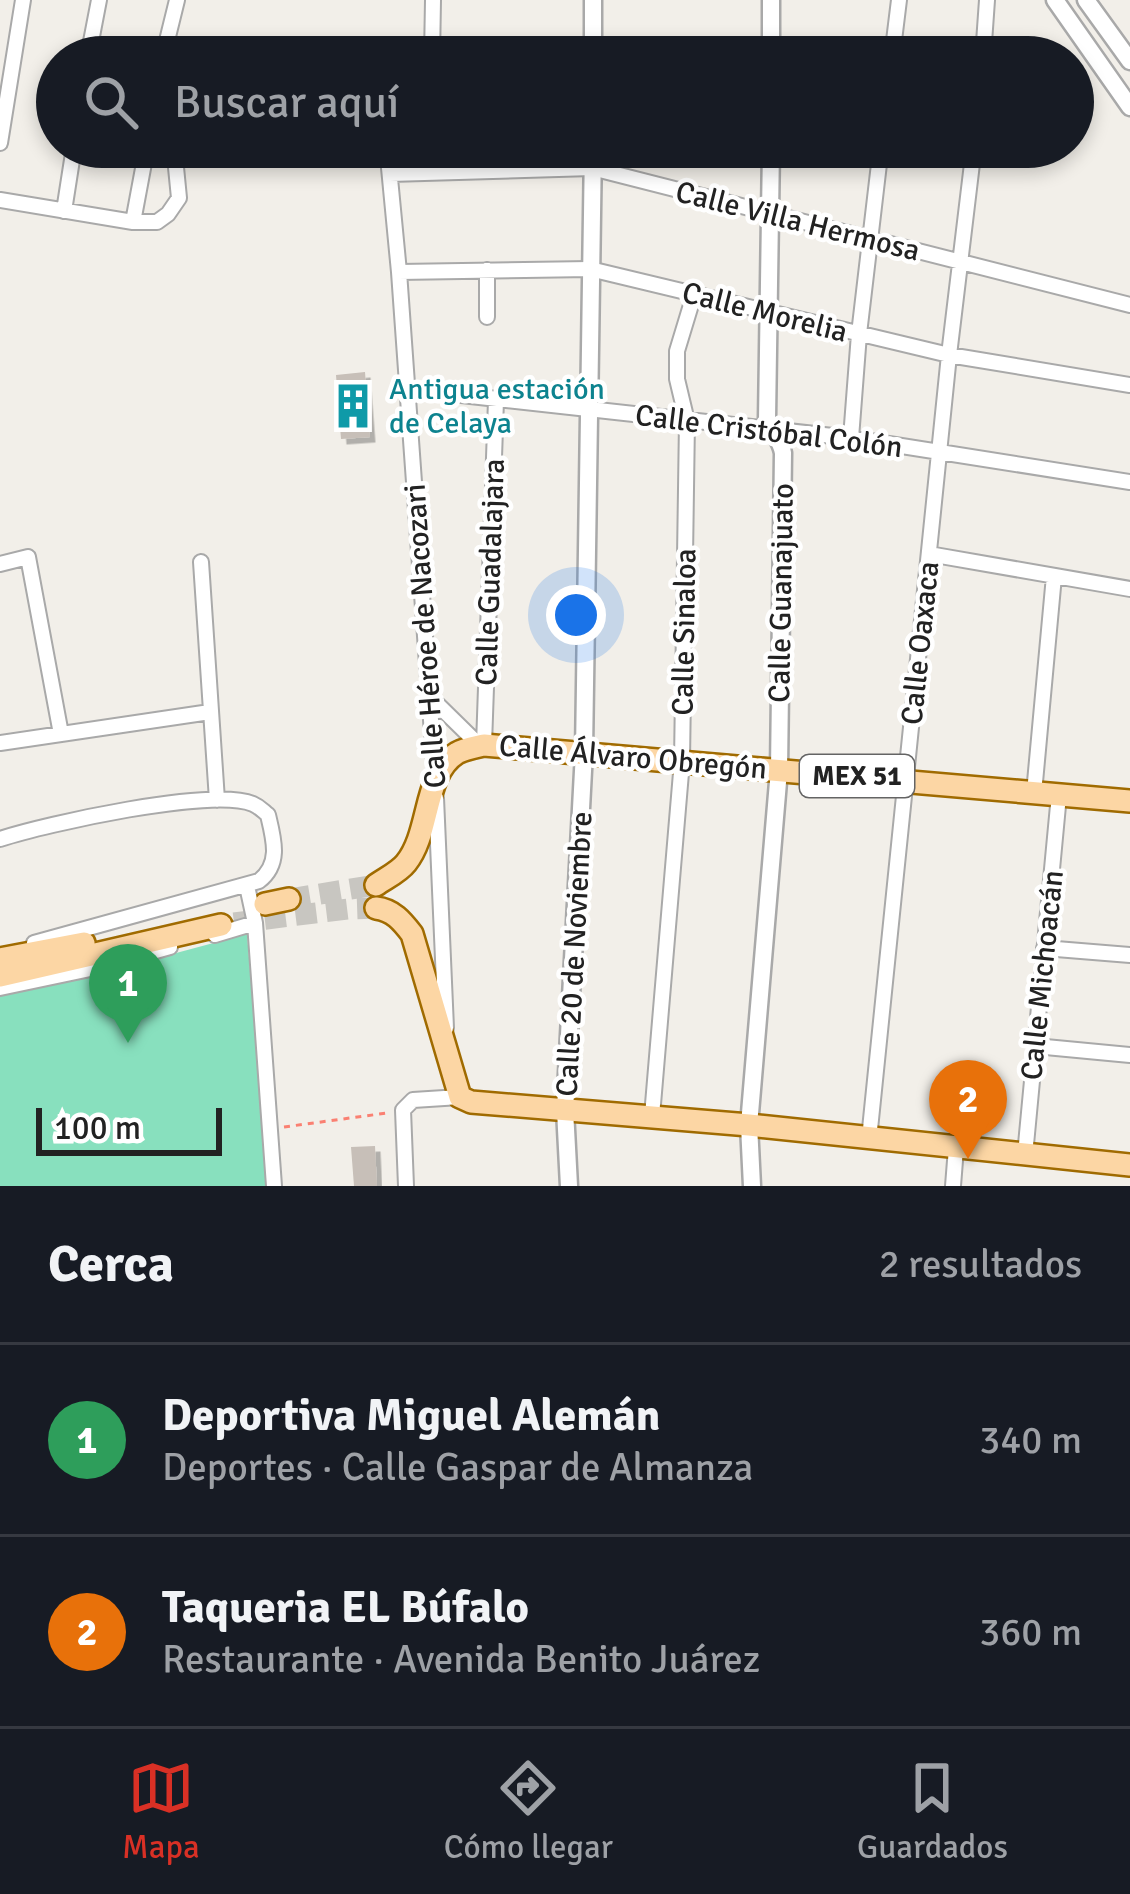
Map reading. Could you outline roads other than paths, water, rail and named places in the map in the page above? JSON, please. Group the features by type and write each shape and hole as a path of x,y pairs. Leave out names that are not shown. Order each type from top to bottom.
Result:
{"main road":[{"name":"Calle Álvaro Obregón","path":"435,778 459,752 482,746 1130,801"},
{"path":"376,885 405,866 422,836 435,778"},
{"path":"260,914 289,899"},
{"path":"376,908 399,917 412,934 460,1097 471,1102 1130,1165"},
{"path":"0,956 220,921 0,976"}],"street":[{"path":"0,143 23,0"},
{"path":"92,36 99,0"},
{"path":"169,36 177,0"},
{"path":"432,36 433,0"},
{"path":"593,0 593,36"},
{"path":"771,0 771,36"},
{"path":"895,36 899,0"},
{"path":"984,36 987,0"},
{"path":"1055,0 1080,36"},
{"path":"1086,0 1130,61"},
{"path":"1094,56 1130,107"},
{"path":"64,211 71,168"},
{"path":"134,221 143,168"},
{"path":"0,200 157,223 178,198 176,168"},
{"name":"Calle Héroe de Nacozari","path":"389,168 431,698 447,1054"},
{"name":"Calle Villa Hermosa","path":"390,174 592,168 1130,305"},
{"name":"Calle 20 de Noviembre","path":"569,1186 565,1110 584,752 592,168"},
{"name":"Calle Guanajuato","path":"752,1186 749,1125 779,770 783,453 767,419 771,168"},
{"path":"851,438 878,168"},
{"name":"Calle Oaxaca","path":"869,1139 972,168"},
{"name":"Calle Morelia","path":"399,272 590,269 949,355 1130,385"},
{"path":"487,271 487,317"},
{"name":"Calle Sinaloa","path":"652,1116 682,761 687,421 676,351 694,295"},
{"name":"Calle Cristóbal Colón","path":"407,389 851,438 1130,482"},
{"name":"Calle Guadalajara","path":"482,746 496,400"},
{"path":"929,554 1130,589"},
{"path":"0,564 28,557 61,734"},
{"path":"201,562 218,800"},
{"path":"1034,793 1054,576"},
{"path":"431,698 482,746"},
{"path":"0,743 210,712"},
{"name":"Calle Michoacán","path":"1024,1154 1059,795"},
{"path":"0,839 142,807 218,800 249,802 268,815 274,842 270,872 247,886 0,956"},
{"path":"247,886 260,914 274,1186"},
{"path":"0,988 95,968 260,914"},
{"path":"1044,948 1130,955"},
{"path":"1035,1046 1130,1054"},
{"path":"406,1186 406,1104 460,1097"},
{"path":"953,1186 956,1148"}],"tunnel":[{"path":"289,899 376,885"},
{"path":"234,923 376,908"}],"place":[{"name":"Antigua estación de Celaya","path":"353,406"},
{"name":"Deportiva Miguel Alemán","path":"128,1043"},
{"name":"Taqueria EL Búfalo","path":"968,1159"}]}
